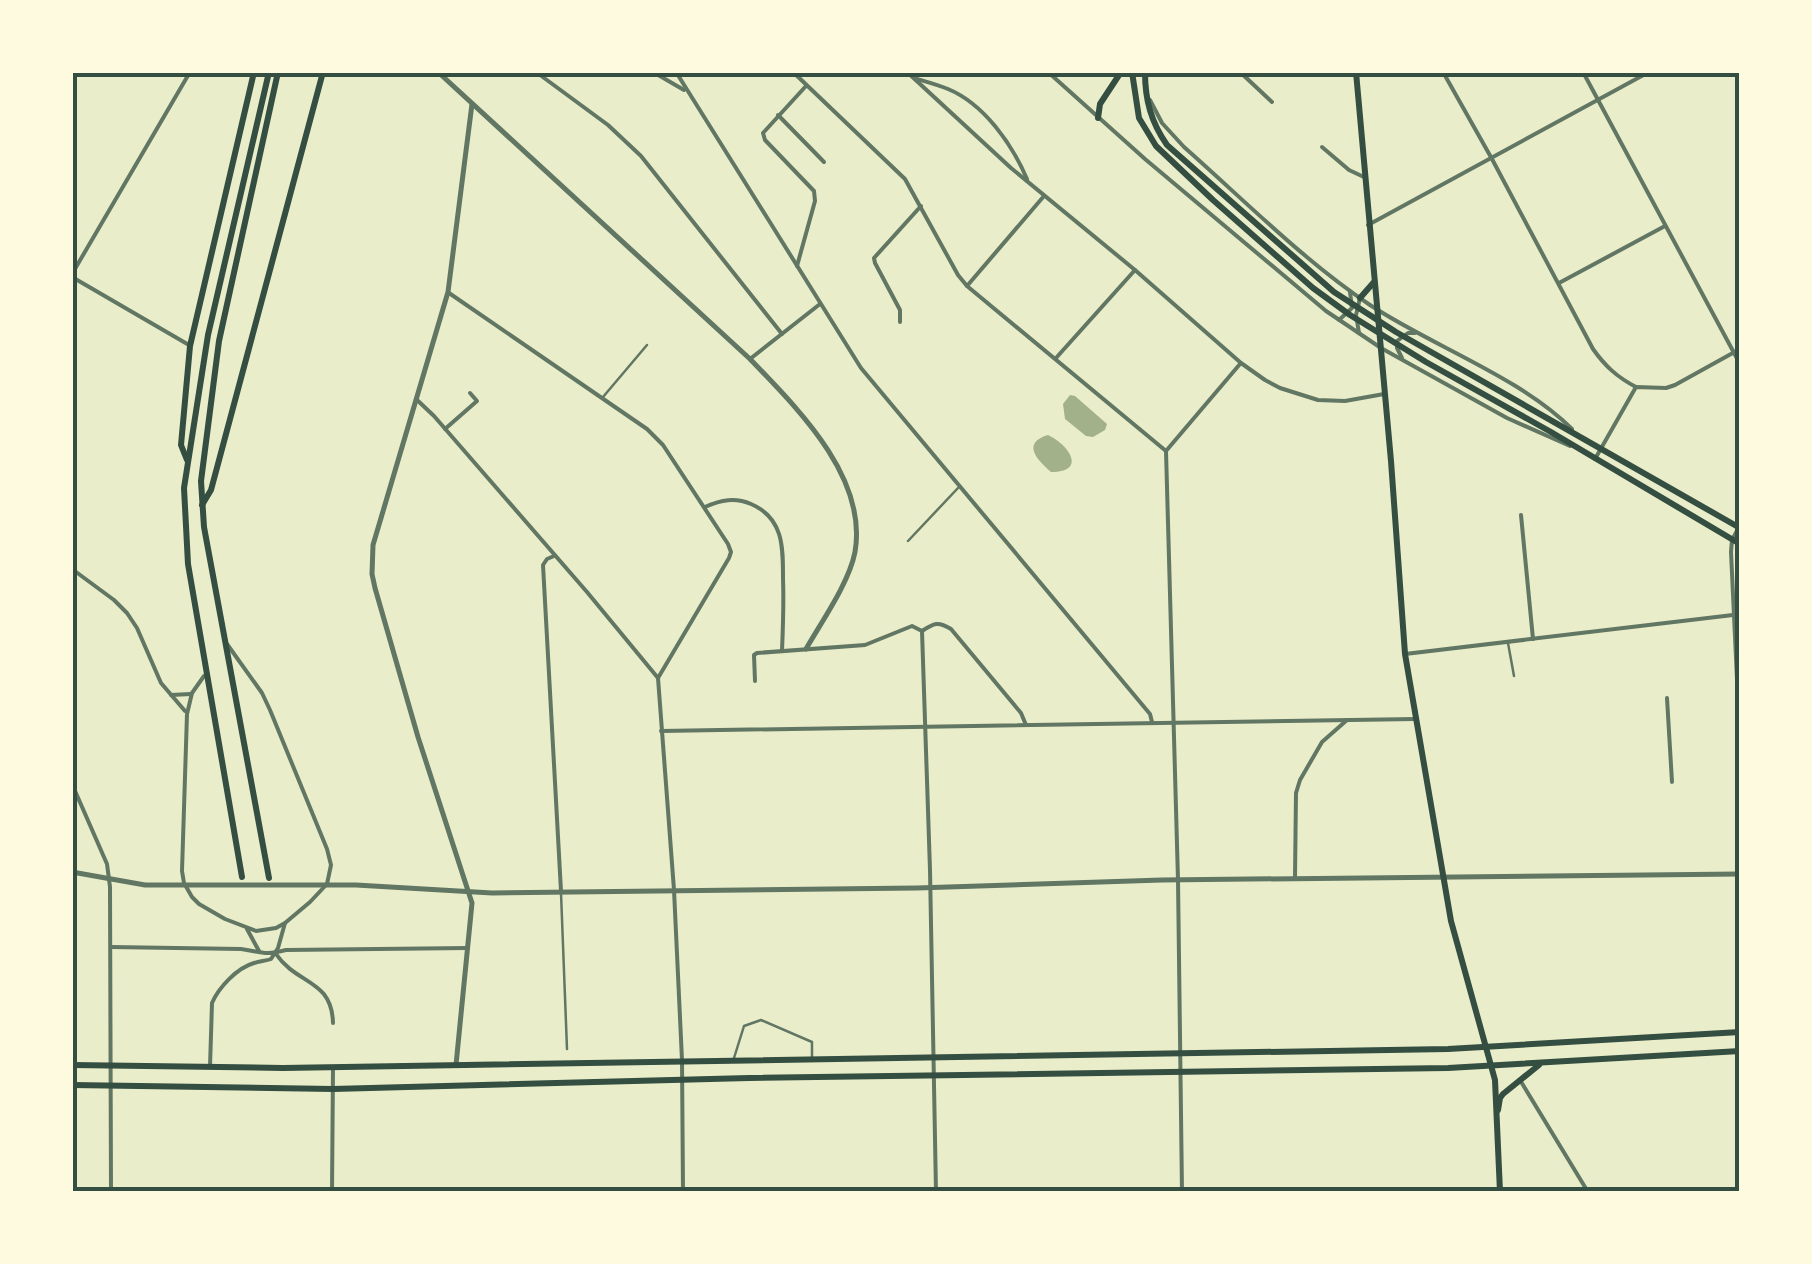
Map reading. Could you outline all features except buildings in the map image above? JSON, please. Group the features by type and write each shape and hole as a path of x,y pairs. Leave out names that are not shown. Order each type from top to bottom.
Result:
{"main road":[{"path":"187,460 181,445 190,346 254,72"},
{"path":"242,877 188,564 184,488 221,271 269,72"},
{"path":"270,878 202,506 202,482 228,296 278,72"},
{"path":"202,506 211,490 323,72"},
{"path":"1098,118 1100,104 1121,72"},
{"path":"1132,72 1139,118 1166,157 1328,300 1440,370 1736,542"},
{"path":"1145,72 1152,119 1166,145 1334,292 1396,332 1739,528"},
{"path":"1356,72 1392,461 1405,654 1451,921 1492,1066 1498,1110 1500,1192"},
{"path":"1360,298 1374,281"},
{"path":"72,1066 210,1069 1486,1048 1740,1032"},
{"path":"72,1084 333,1089 1492,1066 1740,1051"},
{"path":"1498,1110 1500,1098 1542,1063"}],"street":[{"path":"190,72 72,276 190,346"},
{"path":"438,72 750,360 794,404 824,444 856,516 854,554 806,649"},
{"path":"536,72 608,126 640,156 782,334"},
{"path":"653,72 688,93"},
{"path":"676,72 861,368 1150,714 1152,722"},
{"path":"793,72 905,179 967,286 1166,451"},
{"path":"907,72 996,155 1241,363 1280,388 1318,400 1384,394"},
{"path":"1048,72 1304,294 1340,320 1381,348 1507,418 1579,450"},
{"path":"1443,72 1593,349 1618,378 1636,387 1675,385 1737,350"},
{"path":"1583,72 1737,350 1740,364"},
{"path":"1368,225 1649,72"},
{"path":"1243,73 1272,102"},
{"path":"912,77 949,89 970,102 1016,153 1027,180"},
{"path":"796,266 815,196 763,136 764,130 806,86"},
{"path":"1145,89 1162,123 1184,147 1314,263 1377,309 1524,392 1578,436"},
{"path":"456,1065 472,903 418,737 372,574 373,544 448,292 472,104"},
{"path":"778,114 824,162"},
{"path":"1322,147 1349,170 1366,178"},
{"path":"967,286 1044,196"},
{"path":"900,322 900,310 874,258 921,206"},
{"path":"1558,284 1665,226"},
{"path":"1056,358 1135,270"},
{"path":"1340,320 1352,308 1349,290"},
{"path":"448,292 636,420 663,446 728,544 729,558 658,678 674,890 683,1192"},
{"path":"1360,298 1356,314 1360,334"},
{"path":"750,360 820,304"},
{"path":"1404,360 1396,341 1408,333 1420,334"},
{"path":"602,398 647,345"},
{"path":"1182,1192 1166,451 1241,363"},
{"path":"1595,459 1636,387"},
{"path":"470,393 483,407"},
{"path":"416,399 658,678"},
{"path":"445,429 477,401"},
{"path":"908,542 960,486"},
{"path":"705,507 719,501 740,500 768,514 778,528 784,548 782,651"},
{"path":"1521,515 1533,639"},
{"path":"1739,528 1733,615 1740,743"},
{"path":"554,556 543,565 567,1048"},
{"path":"72,569 128,613 157,676 187,714"},
{"path":"1405,654 1733,615"},
{"path":"922,632 934,623 951,629 1021,713 1026,725"},
{"path":"754,681 755,654 865,645 912,626 922,632"},
{"path":"922,632 936,1192"},
{"path":"1508,642 1514,676"},
{"path":"207,672 192,693 187,714 184,883 199,904 247,929 266,931 285,923 310,902 327,884 330,864 262,692 226,643"},
{"path":"171,695 192,693"},
{"path":"1666,698 1672,782"},
{"path":"661,731 1415,719"},
{"path":"1296,878 1296,793 1300,780 1322,742 1347,720"},
{"path":"72,784 107,864 111,1192"},
{"path":"72,872 145,884 346,885 468,891 1740,874"},
{"path":"210,1069 215,996 228,980 275,954 285,923"},
{"path":"247,929 260,952"},
{"path":"110,947 265,955 286,950 468,948"},
{"path":"275,954 324,993 332,1007 333,1023"},
{"path":"734,1059 744,1026 761,1020 812,1042 812,1059"},
{"path":"332,1067 332,1192"},
{"path":"1520,1080 1588,1192"}],"shaded area":[{"path":"1070,395 1107,424 1105,430 1093,437 1086,436 1065,419 1063,404"},
{"path":"1048,435 1071,457 1072,463 1062,471 1051,472 1034,452 1035,442"}]}
